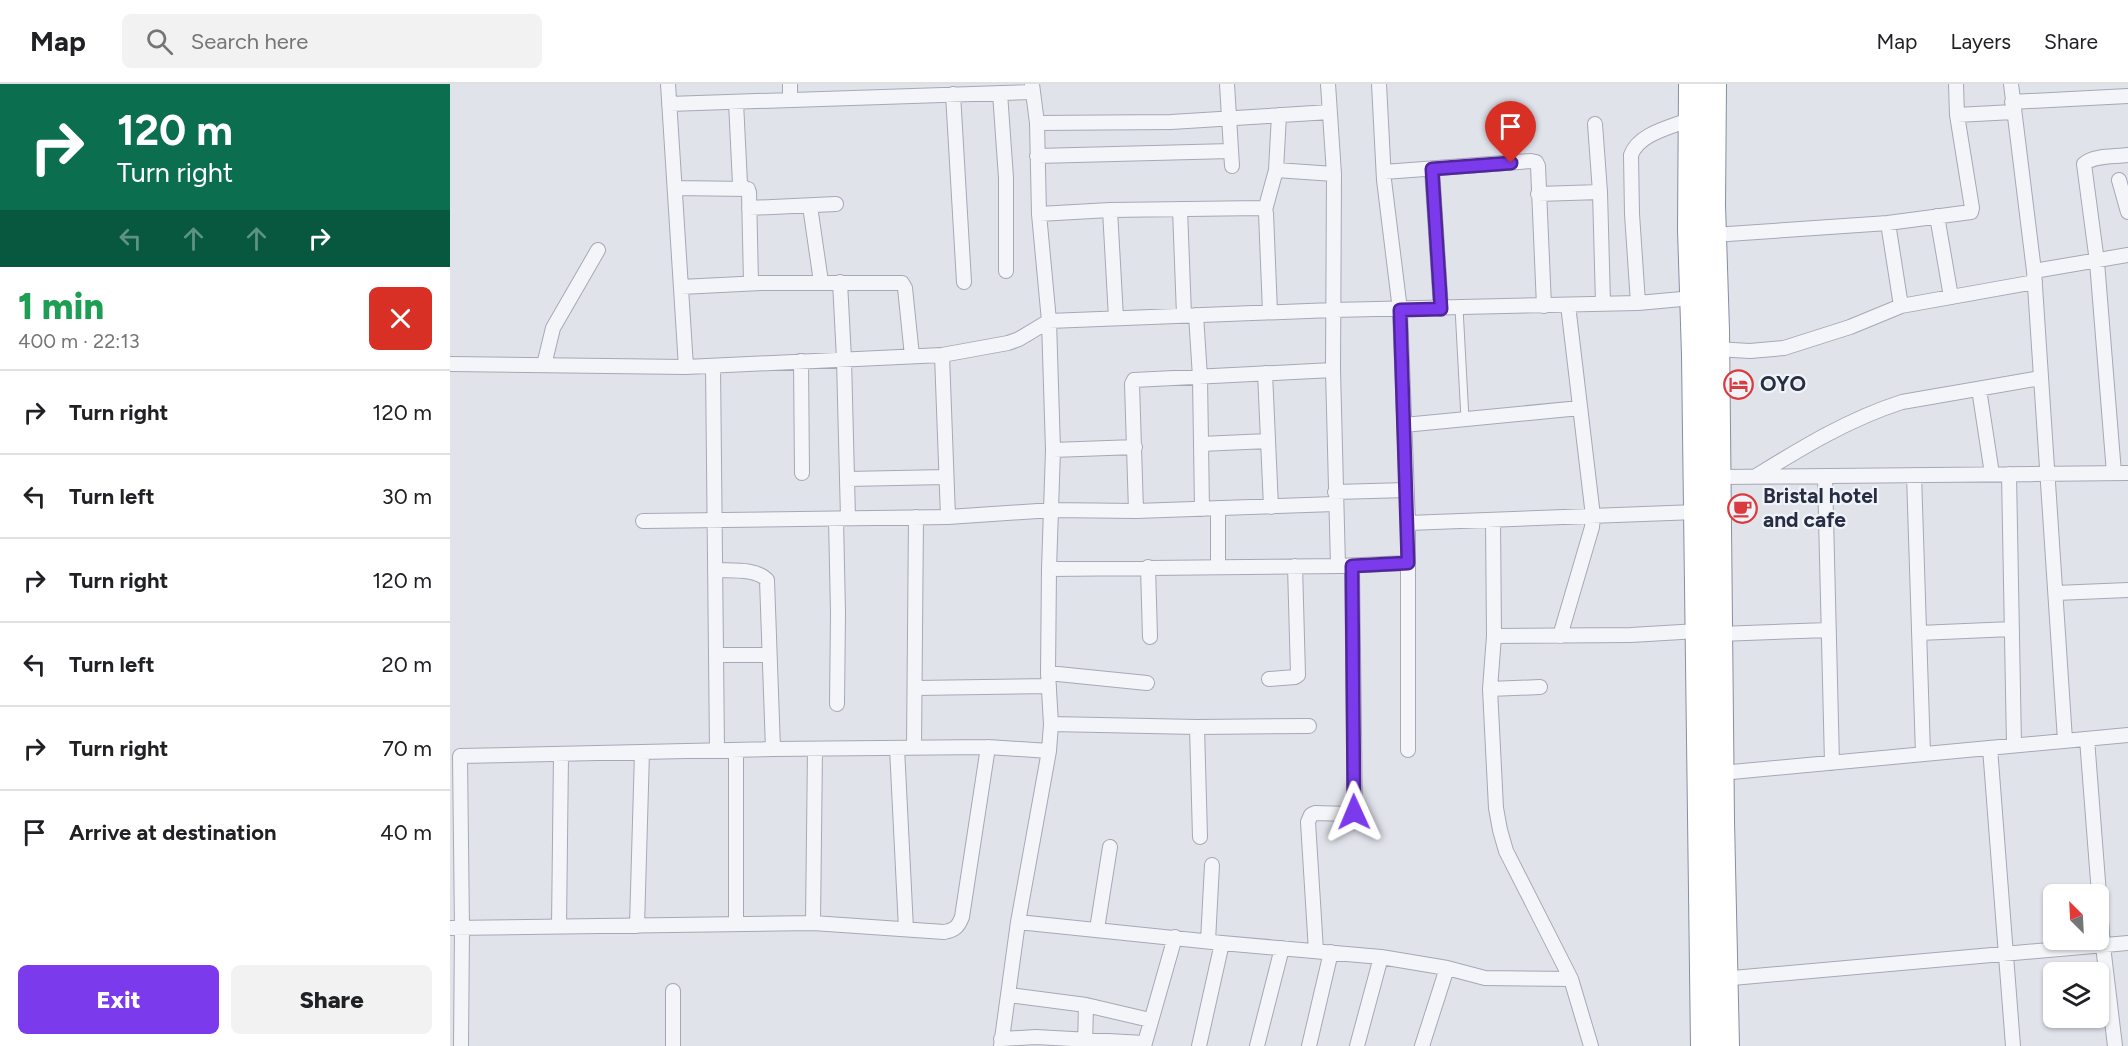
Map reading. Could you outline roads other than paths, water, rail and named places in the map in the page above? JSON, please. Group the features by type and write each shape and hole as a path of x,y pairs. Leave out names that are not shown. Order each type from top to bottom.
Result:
{"highway":[{"path":"1692,84 1696,512 1721,773 1713,979 1704,1046"},
{"path":"1713,84 1717,477 1708,633 1713,979 1726,1046"}],"street":[{"path":"668,84 686,367"},
{"path":"790,84 790,100"},
{"path":"1227,84 1232,166"},
{"path":"1316,951 1308,822 1311,815 1315,813 1352,814 1355,810 1352,690 1345,566 1335,498 1334,174 1328,84"},
{"path":"1379,84 1384,172 1400,310 1408,523 1408,750"},
{"path":"1713,235 1888,223 1969,212 1972,210 1957,116 1956,84"},
{"path":"2011,84 2034,277 2065,740"},
{"path":"669,104 946,91 1000,93 1032,88 1037,123 1040,214 1049,321 1053,450 1049,570 1051,724 1049,751 1018,922 1001,1042 1144,1045 1175,937"},
{"path":"946,91 964,282"},
{"path":"1000,93 1006,178 1006,271"},
{"path":"1957,116 2012,107 2128,96"},
{"path":"736,102 740,184 748,189"},
{"path":"1037,123 1172,122 1330,112"},
{"path":"1270,312 1265,210 1276,170 1279,115"},
{"path":"1638,303 1630,155 1633,149 1647,137 1691,119"},
{"path":"1595,124 1600,192 1603,303"},
{"path":"1037,156 1231,151"},
{"path":"1717,477 2121,473 2084,164 2097,158 2128,155"},
{"path":"1384,172 1536,162 1544,306"},
{"path":"1432,169 1441,309"},
{"path":"1276,170 1334,174"},
{"path":"2119,180 2128,212"},
{"path":"675,188 748,189"},
{"path":"748,189 751,283"},
{"path":"1538,194 1600,192"},
{"path":"749,208 836,204"},
{"path":"810,206 821,282"},
{"path":"1040,214 1261,207 1265,210"},
{"path":"1180,209 1190,315 1200,377 1202,509"},
{"path":"1110,210 1116,318"},
{"path":"1937,216 1950,297"},
{"path":"1888,223 1901,306"},
{"path":"544,365 552,328 598,250"},
{"path":"1716,349 1750,351 1784,348 1850,327 1901,306 1950,297 2128,255"},
{"path":"837,704 842,518 847,479 840,282"},
{"path":"681,287 751,283 902,283 905,288 912,356"},
{"path":"450,364 686,367 942,355 1008,343 1049,321 1333,310 1638,303 1693,298"},
{"path":"1560,636 1592,527 1593,516 1568,305"},
{"path":"942,355 948,517"},
{"path":"801,362 802,473"},
{"path":"714,366 717,750"},
{"path":"1136,511 1132,381 1333,370"},
{"path":"1265,373 1271,507"},
{"path":"1754,477 1827,433 1888,406 2040,378"},
{"path":"1979,389 1992,474"},
{"path":"1404,425 1580,408"},
{"path":"1201,444 1268,441"},
{"path":"1053,450 1135,447"},
{"path":"2009,474 2014,745"},
{"path":"1914,475 1923,754"},
{"path":"1825,476 1832,763"},
{"path":"847,479 946,477"},
{"path":"644,521 948,517 1052,510 1136,511 1271,507 1407,490"},
{"path":"1218,508 1218,567"},
{"path":"1408,523 1696,512"},
{"path":"914,748 916,517"},
{"path":"1493,520 1494,636 1490,689 1496,808 1500,830 1506,851 1571,979 1591,1046"},
{"path":"1049,570 1408,563"},
{"path":"1269,679 1298,675 1295,566"},
{"path":"1148,567 1150,637"},
{"path":"715,570 751,573 765,578 773,749"},
{"path":"2056,593 2128,590"},
{"path":"1919,633 2012,629"},
{"path":"1494,636 1829,630"},
{"path":"716,656 769,655"},
{"path":"915,688 1049,679 1147,683"},
{"path":"1490,689 1540,687"},
{"path":"1051,724 1309,726"},
{"path":"1197,726 1200,837"},
{"path":"1721,773 2128,735"},
{"path":"2087,739 2098,884"},
{"path":"461,1046 456,928 455,756 988,747 1049,751"},
{"path":"456,928 813,923 953,931 962,917 988,747"},
{"path":"897,748 906,929"},
{"path":"1990,748 2013,1046"},
{"path":"813,923 814,749"},
{"path":"736,750 736,923"},
{"path":"637,926 642,752"},
{"path":"559,927 561,754"},
{"path":"1097,929 1110,847"},
{"path":"1199,1046 1215,942 1212,865"},
{"path":"1018,922 1381,957 1447,968 1485,978 1571,979"},
{"path":"2109,945 2128,943"},
{"path":"1257,1046 1282,948"},
{"path":"1713,979 2054,950"},
{"path":"2103,950 2115,1046"},
{"path":"1309,1046 1331,952"},
{"path":"1357,1046 1381,957"},
{"path":"1422,1046 1447,968"},
{"path":"673,991 673,1046"},
{"path":"1008,995 1086,1005 1150,1020"},
{"path":"1085,1044 1086,1005"}],"lane":[{"path":"1459,308 1465,419"}],"place":[{"name":"OYO","path":"1739,384"},
{"name":"Bristal hotel and cafe","path":"1742,508"}]}
